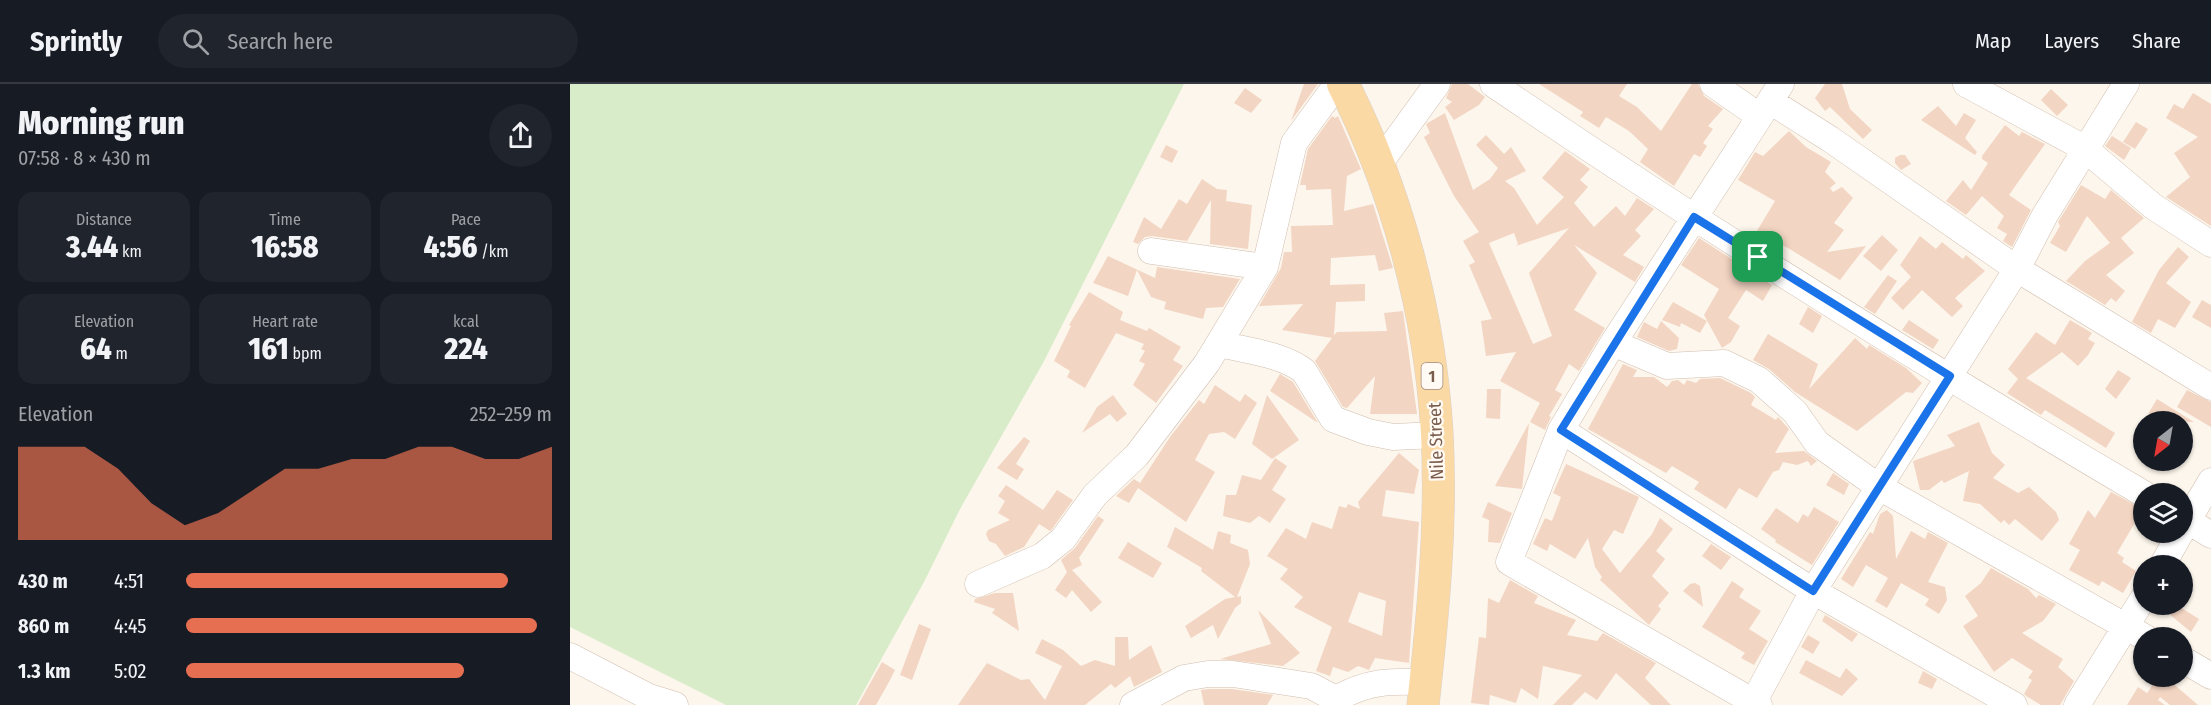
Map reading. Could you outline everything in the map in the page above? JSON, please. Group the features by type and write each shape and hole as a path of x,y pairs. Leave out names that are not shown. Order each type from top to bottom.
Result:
{"main road":[{"name":"Nile Street","path":"1343,84 1378,164 1407,249 1419,298 1434,391 1437,435 1434,594 1424,694"}],"street":[{"path":"978,584 1042,556 1063,539 1095,495 1137,455 1220,344 1265,267 1294,143 1337,84"},
{"path":"1378,164 1437,84"},
{"path":"1493,84 1694,217 2133,487"},
{"path":"1713,84 1770,100 2018,269 2211,387"},
{"path":"1966,84 2084,148 2154,207 2211,244"},
{"path":"1770,100 1613,343 1561,430 1509,562 1755,704 1813,591 2018,269 2084,148 2126,84"},
{"path":"1151,250 1265,267"},
{"path":"1613,343 1667,366 1724,363 1759,380 1795,412 1817,444 1879,487 2133,630"},
{"path":"1220,344 1269,356 1298,367 1304,371 1333,419 1368,432 1393,437 1437,435"},
{"path":"1561,430 1813,591 2014,705"},
{"path":"2193,510 2211,481"},
{"path":"2193,528 2211,535"},
{"path":"2077,705 2133,636"},
{"path":"570,656 649,697 675,705"},
{"path":"2193,665 2211,676"},
{"path":"1133,705 1184,678 1208,674 1233,674 1311,686 1336,699 1357,688 1383,681 1424,694"}],"green space":[{"path":"570,84 1184,84 1043,363 960,509 925,580 856,705 726,705 570,627"}],"building":[{"path":"1304,84 1318,84 1291,121"},
{"path":"1452,84 1468,84 1485,97 1479,105 1454,120 1445,107 1452,102 1446,98"},
{"path":"1539,84 1627,84 1619,96 1637,107 1661,131 1692,84 1698,84 1704,96 1723,109 1708,126 1713,129 1703,143 1707,146 1700,157 1694,154 1674,186 1640,162 1648,149 1629,131 1606,117 1599,128 1580,116 1583,112"},
{"path":"1825,84 1842,84 1850,109 1872,130 1863,139 1830,107 1825,111 1815,98"},
{"path":"1245,88 1262,100 1251,113 1234,103"},
{"path":"2051,89 2068,105 2057,116 2041,100"},
{"path":"2193,93 2211,104 2211,226 2166,197 2190,177 2174,153 2198,137 2166,118 2174,104 2183,109"},
{"path":"1938,106 1956,126 1964,113 1976,120 1965,138 1977,152 1975,155 1921,120"},
{"path":"1445,113 1473,190 1490,179 1498,168 1476,145 1486,135 1504,154 1511,147 1526,171 1505,181 1514,188 1537,225 1564,197 1542,178 1565,151 1590,169 1580,180 1588,187 1574,203 1594,227 1616,206 1625,216 1637,198 1654,209 1635,230 1641,236 1623,255 1644,267 1635,282 1574,245 1597,273 1574,310 1605,328 1579,371 1569,364 1555,390 1562,394 1549,416 1551,417 1545,430 1530,422 1540,403 1500,381 1516,352 1486,356 1481,321 1492,319 1469,265 1475,262 1463,241 1479,232 1454,196 1424,137 1430,133 1426,124","holes":["1569,228 1529,273 1552,336 1533,344 1489,243 1514,233 1518,244 1516,246"]},
{"path":"1332,116 1335,118 1338,116 1361,169 1347,176 1344,211 1373,204 1393,268 1379,271 1375,255 1331,258 1330,285 1365,284 1365,301 1336,302 1334,335 1337,332 1387,331 1384,313 1403,311 1417,414 1370,414 1375,376 1347,408 1343,407 1315,361 1332,338 1282,330 1303,304 1259,306 1281,268 1284,252 1292,252 1291,226 1333,225 1331,189 1306,190 1306,185 1300,185 1308,149"},
{"path":"2136,122 2148,129 2135,149 2123,142"},
{"path":"2005,125 2019,136 2022,132 2045,144 2009,195 2031,210 2012,247 2003,241 2007,234 1997,228 2004,216 1982,196 1966,215 1946,201 1963,180 1971,190 1988,163 1982,159 1982,156"},
{"path":"1789,131 1806,147 1831,162 1825,172 1836,183 1830,188 1833,192 1842,187 1853,198 1834,223 1844,230 1827,252 1866,246 1840,280 1788,248 1778,243 1774,249 1754,236 1775,201 1738,180 1755,152 1763,156"},
{"path":"2112,136 2131,148 2124,160 2105,146"},
{"path":"1166,145 1178,151 1172,163 1160,157"},
{"path":"1905,155 1911,164 1901,170 1895,163 1895,158"},
{"path":"1202,179 1217,189 1227,190 1226,201 1252,205 1248,249 1210,244 1211,200 1187,241 1152,236 1145,237 1138,244 1133,242 1144,217 1161,229 1179,199 1187,204"},
{"path":"2081,185 2105,199 2111,190 2144,218 2121,238 2134,253 2106,275 2125,291 2116,302 2111,298 2105,305 2066,281 2085,261 2110,243 2087,216 2066,252 2050,243 2060,226 2058,222"},
{"path":"1882,235 1898,250 1881,271 1863,256"},
{"path":"1920,236 1936,249 1942,242 1963,259 1966,255 1985,271 1955,298 1963,306 1952,317 1922,290 1903,310 1891,298 1911,277 1900,265"},
{"path":"1699,238 1772,285 1763,301 1746,290 1728,318 1740,326 1731,342 1722,348 1704,315 1719,289 1681,265"},
{"path":"2178,247 2189,257 2166,283 2191,302 2175,328 2158,319 2151,333 2132,322 2159,270"},
{"path":"1108,256 1155,278 1157,267 1240,279 1223,307 1206,308 1203,319 1164,309 1166,302 1151,297 1137,270 1128,296 1093,283"},
{"path":"1888,275 1897,281 1875,314 1864,307"},
{"path":"1089,292 1123,312 1120,320 1147,331 1149,328 1181,347 1173,360 1183,366 1156,403 1133,385 1145,364 1139,361 1145,351 1141,349 1144,344 1116,333 1085,388 1067,377 1070,371 1054,361 1071,326 1069,325"},
{"path":"2202,300 2211,305 2211,328 2192,317"},
{"path":"1673,302 1707,321 1700,333 1681,323 1680,327 1662,320"},
{"path":"1808,307 1822,316 1813,333 1799,324"},
{"path":"1909,320 1939,340 1933,349 1902,330"},
{"path":"2070,320 2092,333 2088,339 2095,343 2088,355 2078,366 2062,352 2026,378 2115,433 2106,448 2045,410 2041,415 2007,393 2018,379 2008,369 2036,332 2055,345"},
{"path":"1661,321 1679,338 1677,349 1669,351 1637,337 1644,322 1657,329"},
{"path":"1768,334 1818,364 1809,389 1855,338 1867,349 1869,345 1906,368 1922,383 1913,393 1906,392 1857,431 1795,392 1769,369 1753,360"},
{"path":"1623,364 1637,370 1633,377 1654,377 1667,387 1672,381 1678,380 1684,385 1687,380 1696,383 1700,379 1720,378 1751,393 1755,397 1751,405 1776,420 1778,417 1789,429 1775,453 1804,451 1817,461 1811,466 1808,461 1797,465 1783,462 1779,470 1773,472 1757,498 1739,488 1726,509 1694,489 1699,482 1672,466 1666,473 1588,429"},
{"path":"2118,370 2131,378 2116,399 2105,389"},
{"path":"1280,374 1293,382 1318,423 1270,391"},
{"path":"1215,385 1240,402 1245,394 1257,403 1235,439 1224,432 1209,434 1195,460 1215,472 1186,522 1138,488 1129,503 1116,496 1134,479 1140,483 1170,437 1199,400 1204,404"},
{"path":"1487,389 1501,389 1500,419 1486,418"},
{"path":"2187,390 2211,402 2211,427 2193,416 2193,411 2184,411 2177,407"},
{"path":"1113,395 1127,414 1117,422 1110,414 1082,433 1097,407"},
{"path":"1267,395 1299,440 1272,459 1252,444"},
{"path":"2157,399 2176,411 2150,411"},
{"path":"1979,422 1992,453 2005,465 1993,478 2018,493 2029,487 2056,512 2059,520 2042,541 2015,519 2009,525 2004,520 2001,523 1980,504 1963,501 1969,471 1944,483 1942,480 1929,490 1920,490 1913,461 1955,446 1947,435"},
{"path":"1529,423 1522,489 1495,486"},
{"path":"1024,437 1030,441 1016,464 1024,469 1017,480 997,468"},
{"path":"1399,453 1419,470 1414,494 1386,490 1382,516 1419,522 1409,663 1375,658 1369,670 1358,666 1348,672 1333,667 1330,676 1316,671 1332,627 1294,607 1303,597 1280,579 1288,569 1267,556 1286,528 1306,539 1312,522 1332,529 1339,506 1346,508 1348,504 1360,509 1358,502","holes":["1359,592 1386,601 1382,636 1348,622"]},
{"path":"1275,458 1287,466 1272,490 1286,499 1270,523 1259,516 1250,523 1223,516 1226,495 1236,495 1242,475 1261,480"},
{"path":"1566,464 1639,497 1623,534 1614,530 1602,549 1620,573 1652,534 1660,518 1673,529 1656,551 1665,559 1652,576 1669,593 1658,606 1661,609 1649,625 1600,580 1602,577 1595,567 1588,538 1575,559 1550,544 1547,551 1533,544 1545,518 1552,521 1561,497 1553,493"},
{"path":"1833,473 1849,484 1844,495 1826,485"},
{"path":"1006,485 1043,510 1057,490 1073,500 1050,531 1039,524 1024,547 1005,556 996,544 989,541 986,534 988,530 1010,520 998,513 1005,501 998,496"},
{"path":"2111,492 2133,504 2133,526 2117,553 2124,558 2122,562 2133,569 2133,576 2123,593 2102,581 2099,586 2069,570 2080,550 2069,544 2088,510 2095,518"},
{"path":"1488,502 1512,513 1500,543 1488,542 1489,520 1482,517"},
{"path":"1814,507 1839,522 1812,565 1775,542 1776,540 1761,529 1776,508 1798,523 1803,514 1808,517"},
{"path":"1887,510 1893,516 1896,559 1911,531 1925,539 1928,532 1948,543 1928,582 1945,587 1947,600 1939,614 1925,605 1929,599 1901,583 1887,608 1875,601 1888,578 1866,565 1853,587 1841,579 1870,532 1873,534 1880,514"},
{"path":"1098,516 1104,520 1079,558 1082,565 1072,570 1102,602 1091,612 1072,590 1066,598 1055,590 1067,572 1061,560 1075,548"},
{"path":"1175,527 1213,550 1218,531 1231,535 1230,543 1248,550 1250,564 1237,597 1241,596 1241,603 1235,608 1218,639 1213,625 1191,638 1185,626 1225,599 1235,597 1201,571 1202,568 1167,547"},
{"path":"1128,542 1162,563 1153,578 1118,558"},
{"path":"1711,544 1731,557 1721,570 1702,556"},
{"path":"1991,568 2028,589 2036,598 2039,595 2056,604 2043,621 2022,633 2063,659 2058,667 2074,681 2060,705 2041,705 2026,696 2024,694 2032,680 2028,678 2033,671 2012,658 1994,672 1963,626 1978,616 1965,596 1981,583"},
{"path":"1510,580 1538,596 1534,603 1576,620 1567,635 1597,641 1603,633 1656,663 1645,678 1671,705 1651,705 1616,673 1597,700 1585,692 1572,705 1553,705 1582,675 1543,666 1538,699 1521,688 1516,703 1490,695 1489,705 1471,703 1479,637 1486,638 1488,598 1499,603"},
{"path":"1732,581 1744,589 1739,597 1761,611 1749,629 1768,641 1754,665 1741,658 1745,653 1702,627"},
{"path":"1695,583 1700,586 1703,607 1683,591 1690,584"},
{"path":"995,593 1013,593 1019,631 992,613 995,609 974,602 975,599"},
{"path":"1258,610 1300,653 1283,666 1220,659 1271,644"},
{"path":"1825,615 1858,634 1852,642 1822,621"},
{"path":"2170,615 2193,615 2199,619 2193,629 2185,627"},
{"path":"919,624 931,629 912,680 900,675"},
{"path":"1808,635 1820,642 1813,654 1801,647"},
{"path":"1115,637 1128,637 1129,660 1151,645 1162,672 1134,687 1130,676 1115,688 1111,684 1085,705 958,705 987,663 1021,680 1029,679 1045,700 1062,666 1035,653 1042,639 1063,650 1081,666 1095,660 1115,666"},
{"path":"1806,660 1840,678 1846,668 1858,679 1842,696 1799,673"},
{"path":"882,662 895,670 889,682 876,705 858,705"},
{"path":"1923,671 1937,679 1932,689 1918,683"},
{"path":"2138,687 2147,693 2151,687 2177,687 2198,705 2170,705 2160,697 2158,700 2165,705 2127,705"},
{"path":"1232,689 1273,695 1267,705 1204,705 1201,690"}],"route":[{"path":"1694,217 1758,257 1950,376 1813,591 1561,430 1613,343 1694,217"}]}
